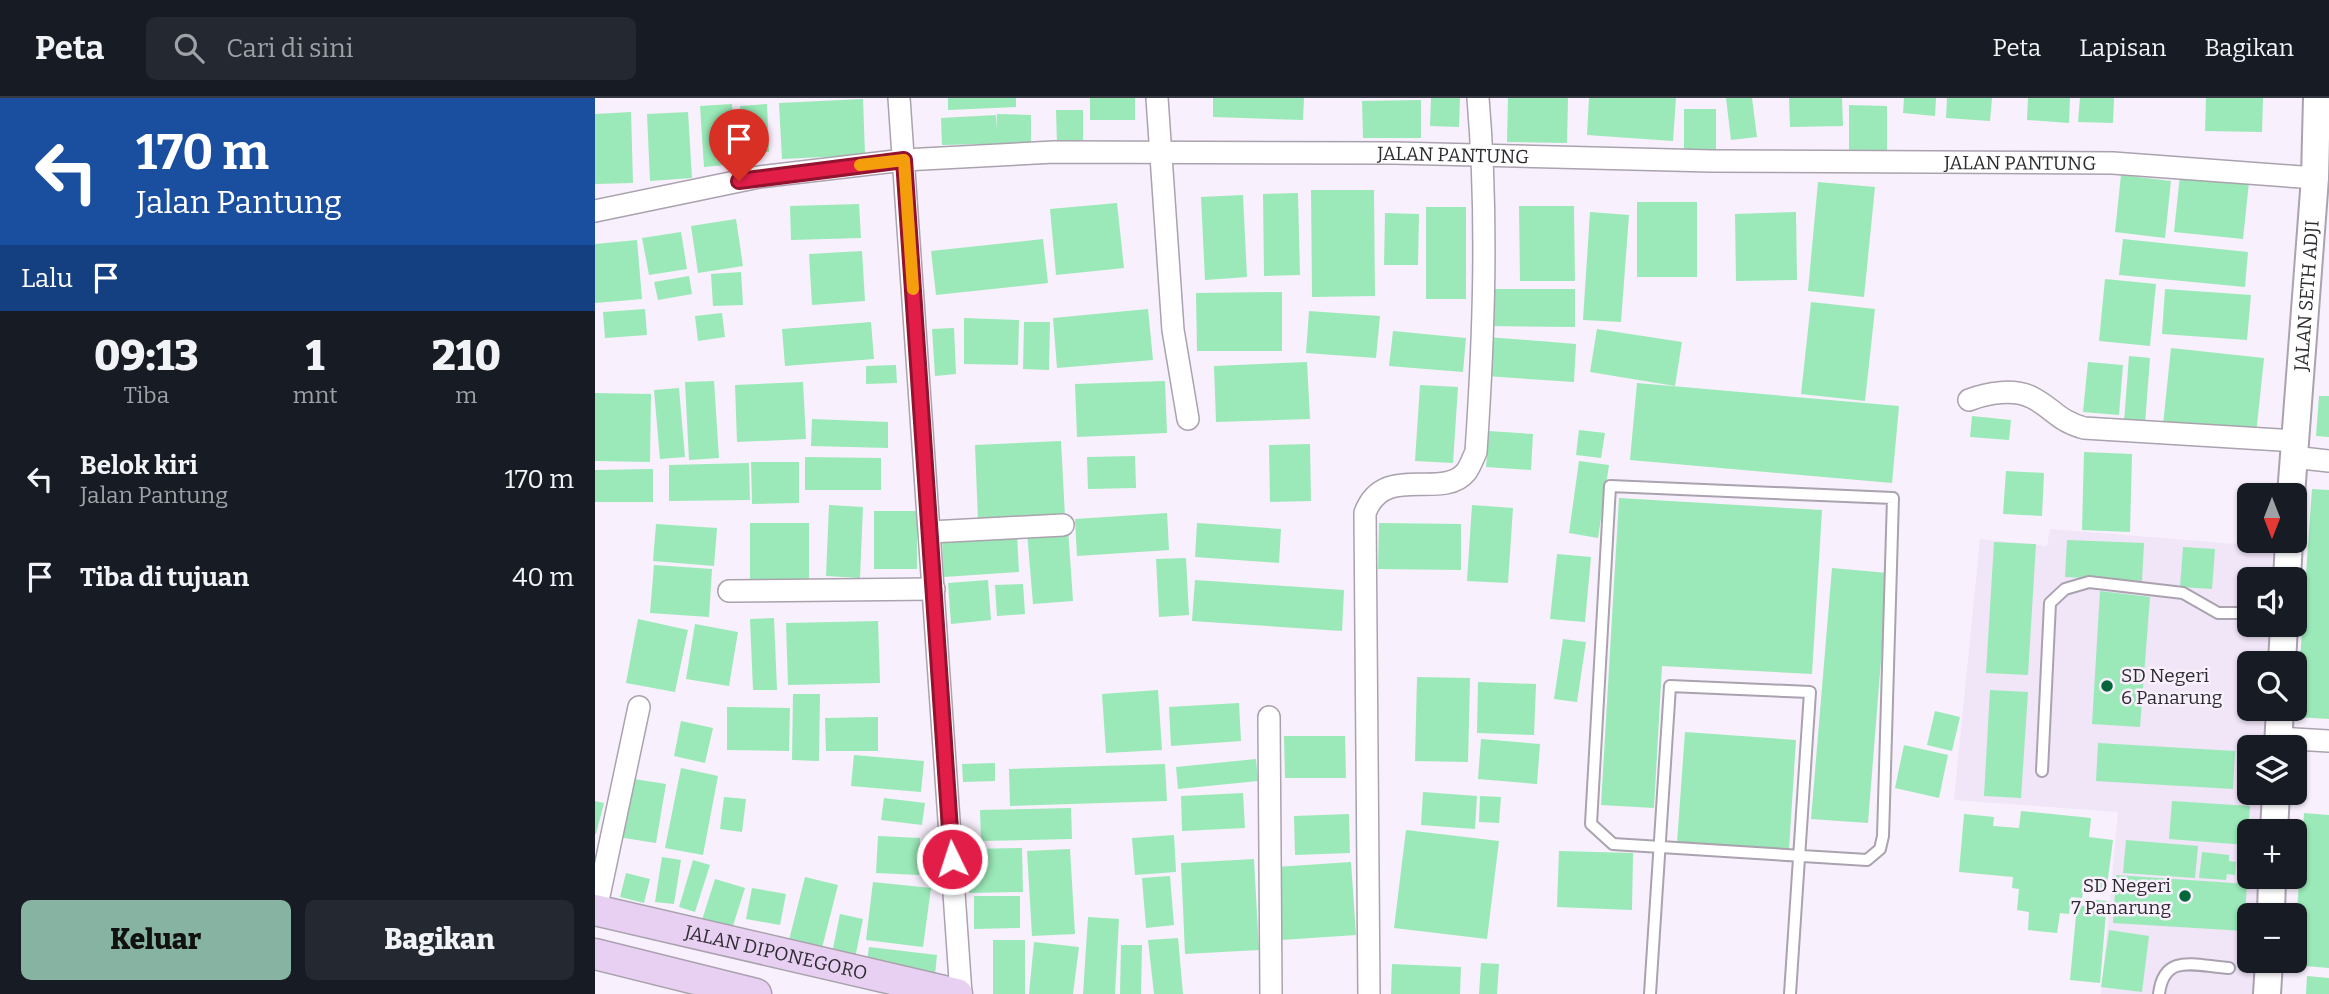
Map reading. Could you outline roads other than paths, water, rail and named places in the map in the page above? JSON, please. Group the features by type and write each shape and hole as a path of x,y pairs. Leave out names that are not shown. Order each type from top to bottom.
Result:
{"main road":[{"name":"JALAN DIPONEGORO","path":"595,910 959,994"},
{"path":"595,954 756,994"}],"street":[{"path":"899,98 934,589 959,994"},
{"path":"1157,98 1173,330 1188,419"},
{"path":"1369,994 1365,513 1374,497 1399,483 1454,480 1466,472 1476,452 1483,289 1483,155 1478,98"},
{"name":"JALAN SETH ADJI","path":"2292,483 2319,194 2317,98"},
{"name":"JALAN PANTUNG","path":"595,211 759,177 904,160 1054,152 1483,155 1711,161 2113,163 2319,194"},
{"path":"1969,400 1989,393 2021,395 2032,397 2064,422 2084,428 2294,449 2329,461"},
{"path":"930,532 1063,525"},
{"path":"729,591 934,589"},
{"path":"595,910 639,707"},
{"path":"1269,717 1271,994"},
{"path":"2307,742 2329,741"},
{"path":"2267,994 2268,973"}],"lane":[{"path":"1611,486 1893,498 1883,836 1880,849 1867,860 1799,853 1660,849 1613,844 1591,824 1611,486"},
{"path":"2042,771 2050,603 2065,589 2089,582 2156,589 2183,593 2218,613 2237,613"},
{"path":"1650,994 1669,686 1810,692 1790,994"},
{"path":"2159,994 2162,975 2168,968 2177,965 2229,968"}],"place":[{"name":"SD Negeri 6 Panarung","path":"2107,686"},
{"name":"SD Negeri 7 Panarung","path":"2185,896"}]}
